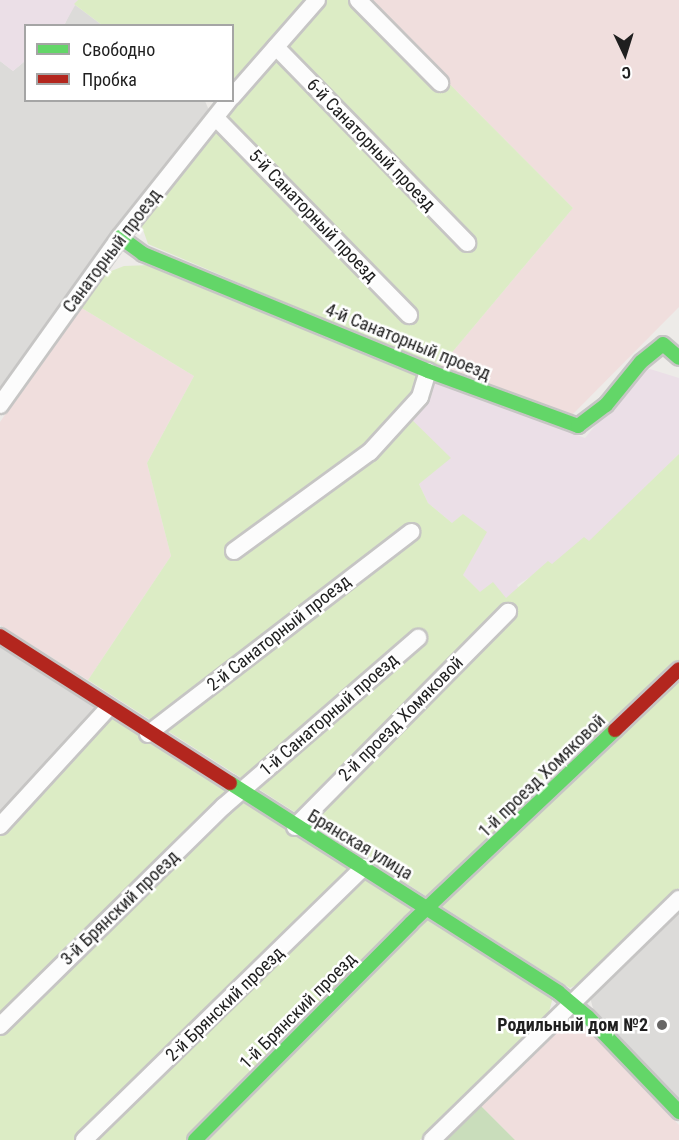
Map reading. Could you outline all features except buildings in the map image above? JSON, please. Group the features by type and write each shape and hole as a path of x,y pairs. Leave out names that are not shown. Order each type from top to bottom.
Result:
{"street":[{"path":"234,95 317,0"},
{"path":"358,0 440,83"},
{"name":"6-й Санаторный проезд","path":"276,47 467,243"},
{"name":"Санаторный проезд","path":"0,405 120,237 228,102"},
{"name":"5-й Санаторный проезд","path":"216,118 410,315"},
{"name":"4-й Санаторный проезд","path":"120,237 143,254 428,371 578,426 606,405 641,362 663,344 679,358"},
{"path":"234,551 370,452 420,397 428,371"},
{"name":"2-й Санаторный проезд","path":"148,734 411,532"},
{"name":"2-й проезд Хомяковой","path":"294,827 508,612"},
{"name":"Брянская улица","path":"0,636 148,734 294,827 429,908 571,1002 679,1112"},
{"name":"1-й Санаторный проезд","path":"241,793 418,638"},
{"name":"1-й проезд Хомяковой","path":"429,908 679,669"},
{"path":"0,826 109,707"},
{"name":"3-й Брянский проезд","path":"0,1026 241,793"},
{"name":"2-й Брянский проезд","path":"84,1140 364,867"},
{"path":"432,1140 679,899"},
{"name":"1-й Брянский проезд","path":"195,1140 429,908"}],"shaded area":[{"path":"0,0 78,0 65,24 24,24 24,62 13,71 0,61"},
{"path":"366,0 679,0 679,307 570,417 439,368 573,208"},
{"path":"74,4 101,24 65,24"},
{"path":"0,61 13,71 24,62 24,102 205,102 211,115 0,401"},
{"path":"80,307 194,376 147,463 171,556 88,680 0,625 0,422"},
{"path":"650,369 679,378 679,454 589,542 517,585 519,589 506,598 480,593 463,575 452,523 428,503 419,484 403,410 432,381 585,438 641,370"},
{"path":"0,647 107,715 0,834"},
{"path":"679,909 679,1099 594,1012 591,994"},
{"path":"570,1016 583,1024 679,1125 679,1140 515,1140 479,1104"}],"green space":[{"path":"78,0 308,0 234,85 234,24 101,24 74,4"},
{"path":"327,0 366,0 573,208 439,368 148,244 141,224 275,56"},
{"path":"151,265 432,381 403,411 451,458 419,484 428,503 452,523 463,514 487,532 463,575 480,592 493,582 506,598 548,561 552,564 584,537 589,541 679,454 679,888 578,984 570,988 88,680 171,556 147,463 194,376 80,307 101,275 124,266"},
{"path":"107,715 553,997 549,1012 420,1140 0,1140 0,834"},
{"path":"479,1104 515,1140 443,1140"}],"traffic: fast":[{"path":"120,237 143,254 428,371 578,426 606,405 641,362 663,344 679,358"},
{"path":"195,1140 411,923 615,730"},
{"path":"230,783 558,992 588,1017 679,1112"}],"traffic: jam":[{"path":"0,636 230,783"},
{"path":"615,730 679,669"}],"place":[{"name":"Родильный дом №2","path":"662,1025"}]}
